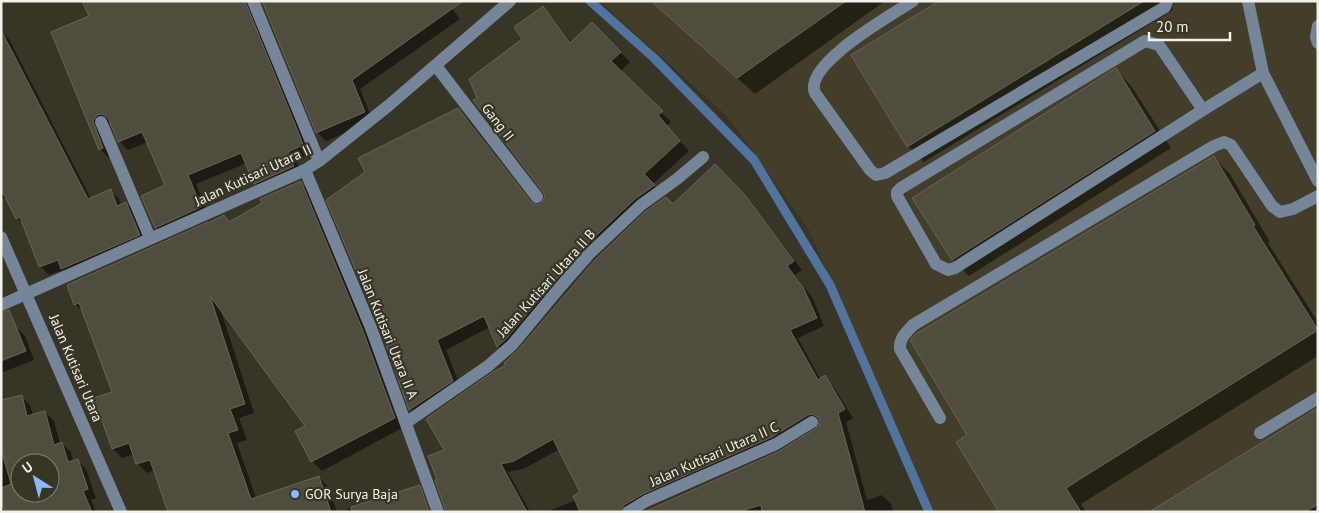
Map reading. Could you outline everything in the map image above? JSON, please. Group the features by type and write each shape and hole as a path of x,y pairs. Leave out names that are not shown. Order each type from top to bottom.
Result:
{"street":[{"path":"253,1 319,161"},
{"name":"Jalan Kutisari Utara II","path":"1,305 305,170 319,161 436,66 510,1"},
{"path":"913,1 842,48 816,76 813,83 812,88 815,93 870,170 876,175 885,173 1165,7 1167,1"},
{"path":"1248,1 1263,73 1318,181"},
{"path":"1318,26 1316,38 1318,43"},
{"path":"1203,110 1159,45 1145,42 900,188 897,196 936,264 948,270 955,268 1263,73"},
{"name":"Gang II","path":"436,66 537,197"},
{"path":"101,122 150,238"},
{"path":"940,418 900,349 899,343 901,338 913,325 1214,146 1224,142 1231,145 1272,206 1280,212 1294,210 1318,196"},
{"name":"Jalan Kutisari Utara II B","path":"407,422 488,366 512,345 589,254 641,205 703,157"},
{"name":"Jalan Kutisari Utara II A","path":"305,170 371,328 407,422 438,512"},
{"name":"Jalan Kutisari Utara","path":"1,237 121,512"},
{"path":"1260,433 1318,398"},
{"name":"Jalan Kutisari Utara II C","path":"628,512 646,501 776,444 812,422"}],"shaded area":[{"path":"599,1 1318,1 1318,512 932,512 808,228 727,116"}],"building":[{"path":"82,1 245,1 303,145 288,152 294,166 254,184 241,153 188,175 201,207 155,228 141,196 165,185 142,132 118,142 108,118 102,114 97,115 93,121 103,148 99,150 51,32 89,16"},
{"path":"262,1 463,1 352,80 365,112 316,133"},
{"path":"651,1 846,1 737,78"},
{"path":"939,1 1144,1 907,147 851,55"},
{"path":"543,6 570,43 592,22 621,52 611,61 663,111 658,115 680,141 644,174 655,185 635,199 583,248 506,339 497,347 484,316 437,340 453,381 409,410 379,325 326,200 365,172 358,158 458,108 531,202 538,205 542,203 545,196 543,192 473,100 477,98 469,79 522,39 514,27"},
{"path":"1,30 88,199 111,189 117,206 126,202 140,235 61,269 58,260 39,267 20,217 16,219 1,189"},
{"path":"1116,68 1155,131 952,260 912,198"},
{"path":"1214,156 1255,225 1253,226 1318,330 1066,488 1081,512 999,512 956,442 967,435 910,340 916,334"},
{"path":"715,164 745,195 794,261 787,266 803,287 817,318 790,330 818,380 825,375 845,409 838,413 865,512 762,512 761,505 737,512 644,512 780,451 819,426 819,418 812,414 772,437 643,494 624,505 620,512 580,512 573,496 580,492 553,439 514,461 501,464 527,512 446,512 428,456 444,450 426,419 506,365 504,363 518,350 595,260 646,211 666,197 673,204"},
{"path":"301,181 363,331 395,418 311,462 295,431 305,426 210,296 245,404 230,409 238,430 228,433 251,499 319,476 331,512 168,512 150,460 136,464 129,443 112,449 94,398 112,392 79,303 74,305 67,285 224,215 229,222 262,203 260,199"},
{"path":"9,310 26,351 1,361 1,313"},
{"path":"22,395 27,416 45,411 54,445 62,442 68,462 78,459 88,489 83,491 92,512 5,512 1,501 1,488 10,484 10,503 60,503 60,453 10,453 10,480 1,449 1,400"},
{"path":"1318,408 1318,504 1305,512 1149,512"},
{"path":"420,485 429,512 352,512 351,507"}],"waterway":[{"path":"590,1 654,58 754,160 830,285 929,512"}],"place":[{"name":"GOR Surya Baja","path":"295,494"}]}
